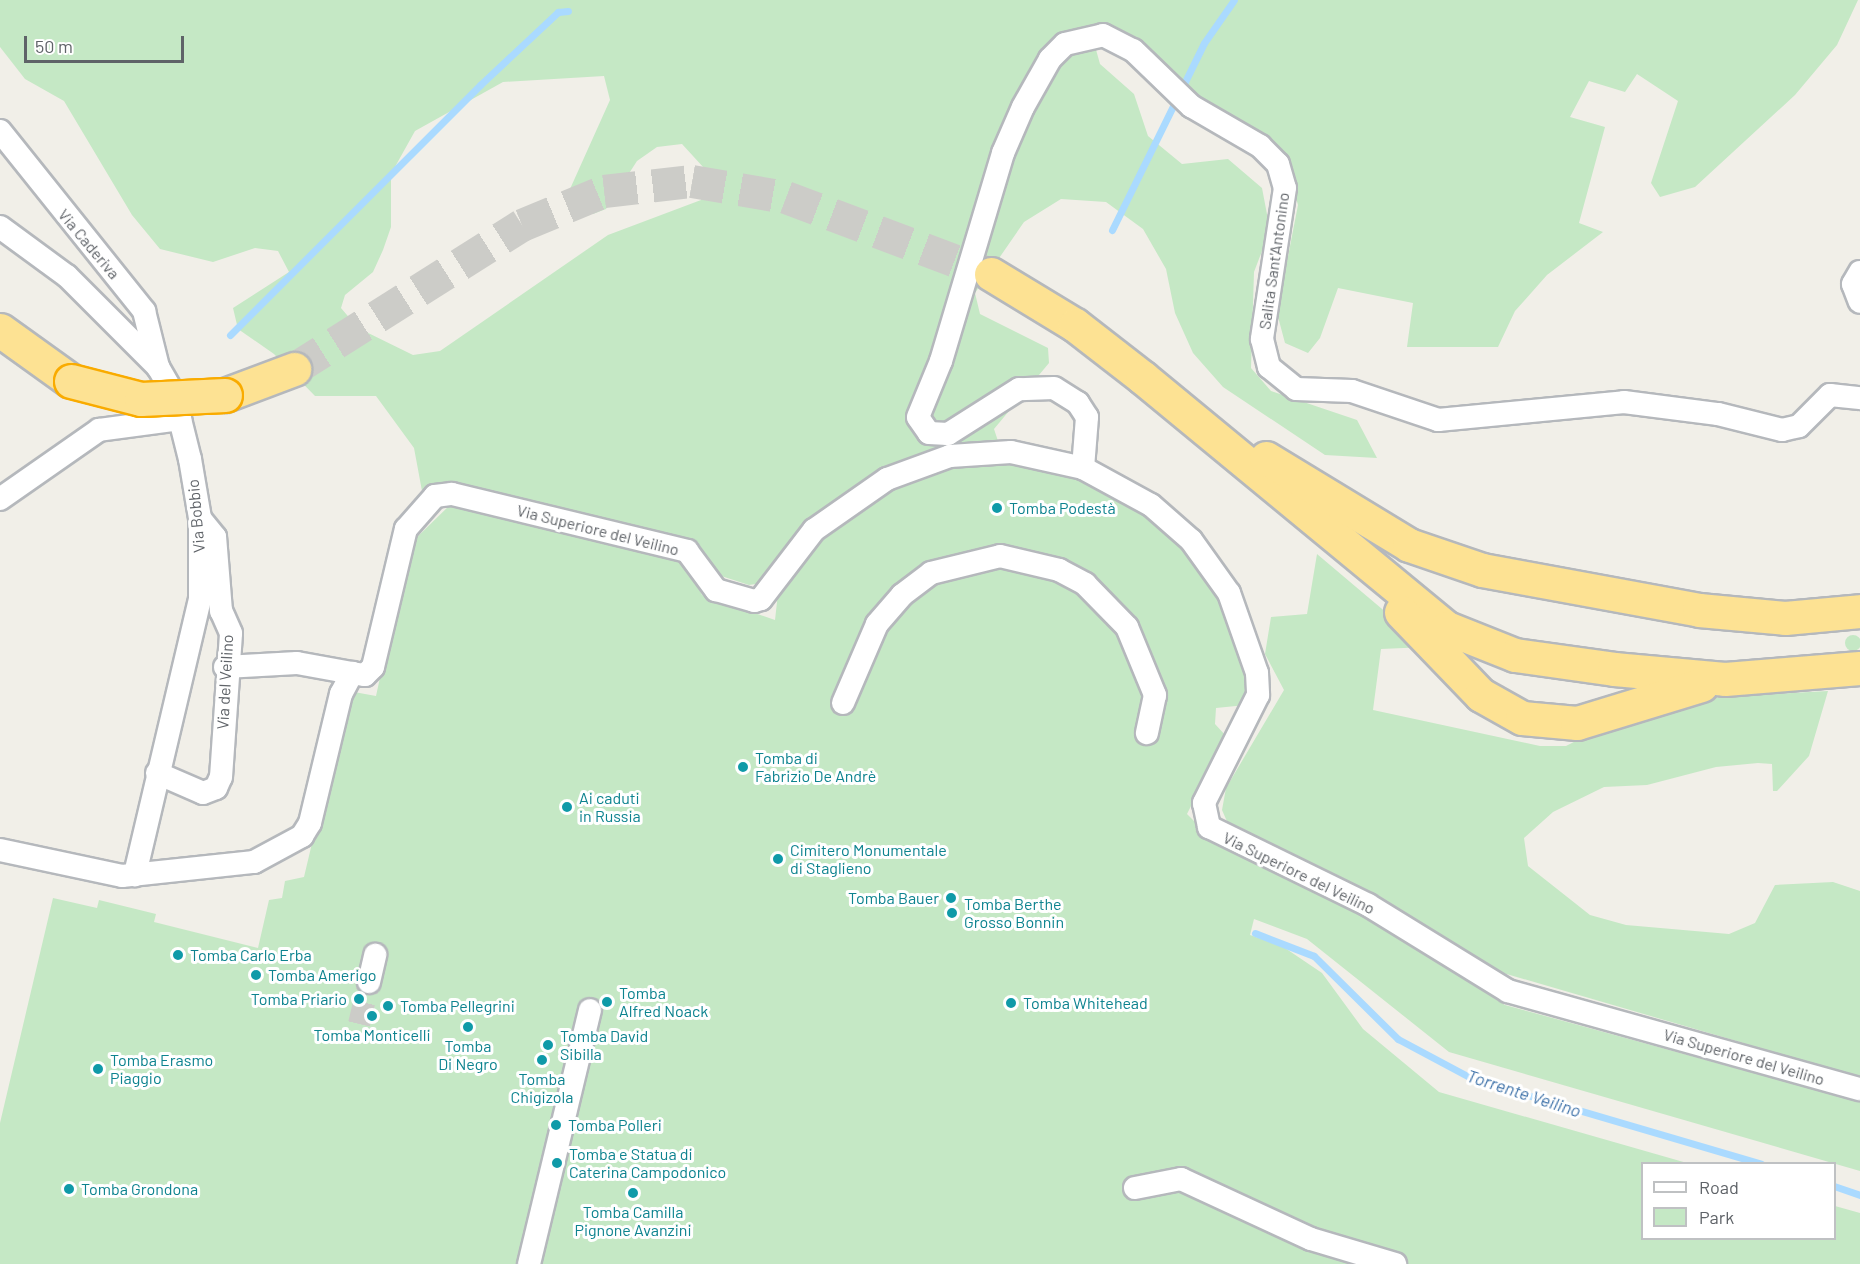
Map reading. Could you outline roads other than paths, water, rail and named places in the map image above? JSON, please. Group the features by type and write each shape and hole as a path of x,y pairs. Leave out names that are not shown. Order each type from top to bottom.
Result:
{"highway":[{"path":"992,274 1075,325 1142,377 1345,548 1447,628 1488,646 1550,662 1725,679 1860,669"},
{"path":"0,330 71,381"},
{"path":"0,351 37,373"},
{"path":"0,360 37,373 141,399 225,394 294,369"},
{"path":"1142,377 1354,516 1448,560 1560,587 1699,610 1785,618 1860,611"},
{"path":"1345,548 1450,665 1481,695 1522,718 1577,723 1725,679"}],"street":[{"name":"Salita Sant'Antonino","path":"1083,468 1087,417 1078,402 1054,388 1018,389 948,434 929,433 918,417 941,361 1003,153 1023,107 1050,59 1065,44 1093,36 1122,43 1174,94 1260,146 1278,164 1285,188 1262,339 1269,367 1296,389 1352,391 1438,420 1624,402 1718,414 1782,430 1799,426 1830,395 1860,398"},
{"name":"Via Caderiva","path":"4,146 144,311 158,367"},
{"name":"Via Bobbio","path":"0,227 67,276 158,367 180,419 200,519 195,636 157,773 135,875"},
{"path":"1860,272 1853,284 1860,302"},
{"path":"0,499 99,430 180,419"},
{"name":"Via Superiore del Veilino","path":"352,673 365,675 373,667 406,529 435,496 452,495 687,551 711,586 754,601 814,530 896,475 950,456 982,453 1011,452 1083,468 1151,505 1191,540 1242,619 1257,673 1258,695 1204,803 1209,827 1368,905 1508,991 1860,1089"},
{"name":"Via del Veilino","path":"157,773 203,793 219,785 225,667 231,637 221,611 220,569 215,537 200,519"},
{"path":"843,703 877,624 902,595 931,573 1000,556 1059,570 1106,602 1127,627 1155,695 1147,733"},
{"path":"0,850 107,875 135,875 254,862 294,841 310,823 341,694 352,673 297,663 225,667"},
{"path":"369,982 375,955"},
{"path":"529,1264 589,1015"},
{"path":"1135,1188 1181,1179 1311,1239 1395,1264"}],"waterway":[{"path":"1112,230 1204,43 1234,0"},
{"path":"230,335 480,85 558,12 568,11"},
{"name":"Torrente Veilino","path":"1255,933 1314,956 1398,1039 1473,1079 1754,1162"},
{"name":"Torrente Veilino","path":"1836,1187 1860,1195"}],"tunnel":[{"path":"294,369 522,225 604,191 692,181 786,197 991,274"},
{"path":"359,1024 369,982"}],"place":[{"name":"Tomba Podestà","path":"997,508"},
{"name":"Tomba di Fabrizio De Andrè","path":"743,767"},
{"name":"Ai caduti in Russia","path":"567,807"},
{"name":"Cimitero Monumentale di Staglieno","path":"778,859"},
{"name":"Tomba Bauer","path":"951,898"},
{"name":"Tomba Berthe Grosso Bonnin","path":"952,913"},
{"name":"Tomba Carlo Erba","path":"178,955"},
{"name":"Tomba Amerigo","path":"256,975"},
{"name":"Tomba Priario","path":"359,999"},
{"name":"Tomba Alfred Noack","path":"607,1002"},
{"name":"Tomba Whitehead","path":"1011,1003"},
{"name":"Tomba Pellegrini","path":"388,1006"},
{"name":"Tomba Monticelli","path":"372,1016"},
{"name":"Tomba Di Negro","path":"468,1027"},
{"name":"Tomba David Sibilla","path":"548,1045"},
{"name":"Tomba Chigizola","path":"542,1060"},
{"name":"Tomba Erasmo Piaggio","path":"98,1069"},
{"name":"Tomba Polleri","path":"556,1125"},
{"name":"Tomba e Statua di Caterina Campodonico","path":"557,1163"},
{"name":"Tomba Grondona","path":"69,1189"},
{"name":"Tomba Camilla Pignone Avanzini","path":"633,1193"}]}
